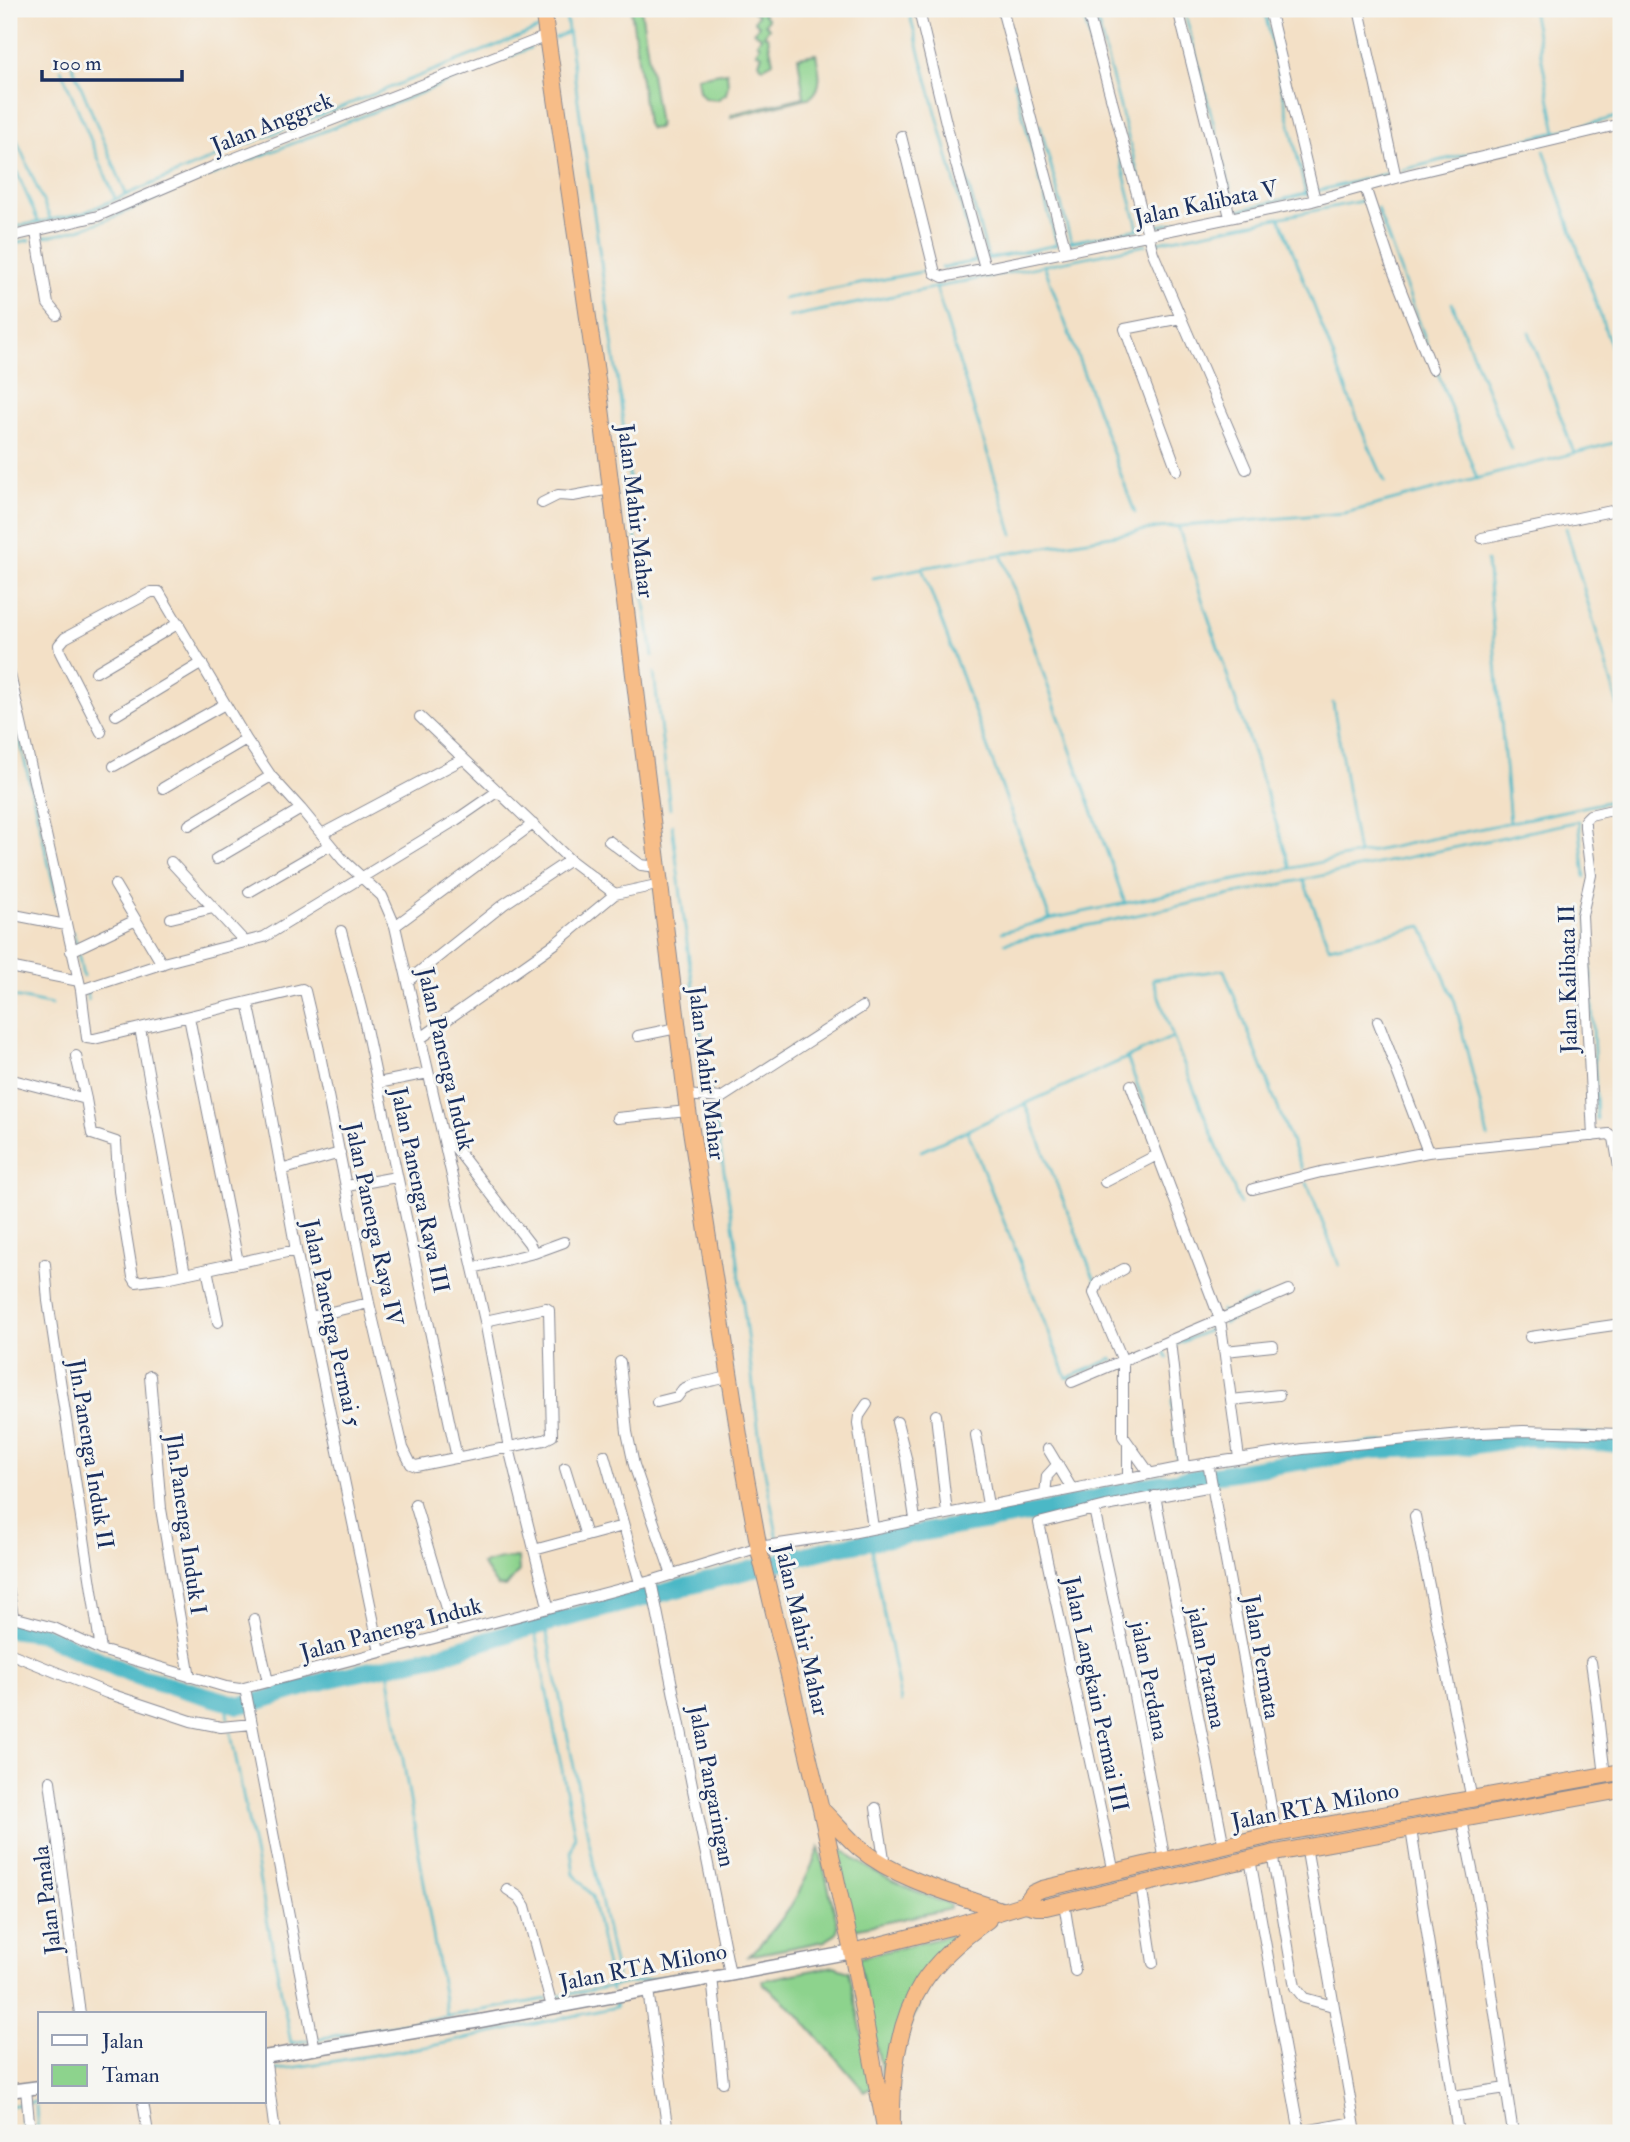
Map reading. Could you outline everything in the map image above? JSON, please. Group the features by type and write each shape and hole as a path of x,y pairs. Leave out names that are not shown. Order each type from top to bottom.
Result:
{"highway":[{"name":"Jalan Mahir Mahar","path":"544,9 600,400 687,1103 729,1377 759,1550 821,1809 852,1952 886,2133"},
{"name":"Jalan RTA Milono","path":"1025,1903 1037,1891 1276,1834 1613,1774"},
{"name":"Jalan RTA Milono","path":"852,1952 950,1927 1025,1903 1041,1907 1064,1903 1306,1846 1621,1790"},
{"path":"1441,1805 1444,1823"},
{"path":"821,1809 860,1848 885,1865 928,1885 1001,1910"},
{"path":"892,2133 898,2050 916,1994 940,1962 973,1931 1001,1910"}],"street":[{"path":"1002,9 1066,251"},
{"path":"1087,9 1149,241 1245,469"},
{"path":"1178,9 1230,217"},
{"path":"1269,9 1315,200"},
{"path":"1359,9 1396,178"},
{"path":"919,11 956,164 985,268"},
{"name":"Jalan Anggrek","path":"9,237 99,216 216,165 547,36"},
{"name":"Jalan Kalibata V","path":"901,136 935,273 943,277 1066,251 1149,241 1230,217 1315,200 1621,124"},
{"path":"1365,187 1391,265 1432,369"},
{"path":"36,232 48,304 57,315"},
{"path":"1177,470 1125,329 1181,318"},
{"path":"542,503 558,495 573,496 610,489"},
{"path":"1482,538 1621,509"},
{"name":"Jalan Panenga Induk","path":"101,732 60,652 59,645 65,638 156,592 162,594 225,704 271,776 330,845 382,896 396,926 409,980 485,1321 509,1448 548,1606"},
{"path":"96,672 179,623"},
{"path":"116,715 202,663"},
{"path":"9,670 11,693 80,986 87,1038 94,1039 248,1002"},
{"path":"114,766 225,704"},
{"path":"421,717 570,860 615,894"},
{"path":"163,788 246,739"},
{"path":"322,834 463,759"},
{"path":"189,825 271,776"},
{"path":"9,967 80,986 271,933 498,791"},
{"name":"Jalan Kalibata II","path":"1592,1136 1582,915 1591,871 1585,824 1590,815 1621,808"},
{"path":"216,859 301,809"},
{"path":"396,926 533,824"},
{"path":"609,841 641,865 659,867"},
{"path":"249,892 330,845"},
{"path":"409,980 504,904 570,860"},
{"path":"171,862 245,942"},
{"path":"421,1038 556,943 615,894 661,884"},
{"path":"115,885 162,964"},
{"path":"171,918 213,908"},
{"path":"9,914 66,925"},
{"path":"71,951 136,920"},
{"name":"Jalan Panenga Raya III","path":"341,930 378,1083 457,1458"},
{"name":"Jalan Panenga Raya IV","path":"248,1002 302,989 305,991 369,1303 403,1448 411,1464 416,1466 457,1458"},
{"name":"Jalan Panenga Permai 5","path":"248,1002 296,1250 380,1652"},
{"path":"617,1118 721,1098 862,1007"},
{"path":"189,1017 237,1262"},
{"path":"1378,1021 1428,1152"},
{"path":"141,1028 185,1274"},
{"path":"638,1036 677,1028"},
{"path":"76,1056 92,1134 114,1140 117,1145 119,1191 134,1280 142,1282 296,1250"},
{"path":"378,1083 428,1073"},
{"path":"9,1079 86,1099"},
{"path":"1131,1085 1220,1319 1239,1458"},
{"path":"442,1130 534,1253"},
{"path":"1252,1189 1321,1172 1428,1152 1609,1134 1613,1135 1621,1179"},
{"path":"281,1170 340,1153"},
{"path":"1105,1182 1157,1155"},
{"path":"347,1186 396,1177"},
{"path":"473,1268 534,1253 564,1241"},
{"name":"Jln.Panenga Induk II","path":"45,1264 48,1301 101,1650"},
{"path":"207,1269 218,1322"},
{"path":"1124,1269 1098,1283 1094,1290 1123,1361 1123,1436 1150,1474"},
{"path":"1072,1382 1289,1290"},
{"path":"310,1317 369,1303"},
{"path":"457,1458 552,1436 550,1313 546,1308 485,1321"},
{"path":"1530,1337 1621,1324"},
{"path":"1170,1340 1184,1467"},
{"path":"1225,1351 1273,1346"},
{"path":"620,1362 630,1448 672,1575"},
{"name":"Jln.Panenga Induk I","path":"150,1376 161,1509 190,1677"},
{"path":"657,1402 677,1397 692,1385 729,1377"},
{"path":"1231,1400 1279,1395"},
{"path":"867,1404 858,1419 873,1528"},
{"path":"936,1415 947,1513"},
{"path":"897,1422 906,1458 915,1519"},
{"path":"1094,1508 1155,1496 1210,1476 1239,1458 1303,1449 1522,1430 1621,1434"},
{"path":"976,1435 988,1505"},
{"path":"1128,1446 1128,1478"},
{"path":"1048,1448 1072,1489"},
{"name":"Jalan Pangaringan","path":"604,1455 623,1526 656,1605 730,1974"},
{"path":"1045,1494 1047,1476 1058,1464"},
{"name":"Jalan Panenga Induk","path":"245,1691 268,1682 548,1606 648,1584 759,1550 1184,1467 1210,1476"},
{"path":"565,1468 586,1536"},
{"name":"Jalan Permata","path":"1210,1476 1276,1834"},
{"name":"jalan Pratama","path":"1155,1496 1224,1847"},
{"path":"415,1504 453,1632"},
{"name":"Jalan Langkain Permai III","path":"1094,1508 1039,1523 1114,1873"},
{"name":"jalan Perdana","path":"1094,1508 1132,1685 1165,1861"},
{"path":"1415,1516 1472,1800"},
{"path":"534,1550 623,1526"},
{"path":"9,1593 11,1616 54,1628 101,1650 245,1691 315,2050"},
{"path":"254,1619 268,1682"},
{"path":"9,1653 107,1693 191,1721 221,1727 251,1724"},
{"path":"1591,1662 1599,1712 1599,1731 1613,1774"},
{"name":"Jalan Panala","path":"50,1781 80,2012"},
{"path":"876,1808 885,1865"},
{"path":"1462,1820 1477,1894 1513,2133"},
{"path":"1410,1829 1458,2133"},
{"path":"1250,1859 1300,2133 1355,2128 1306,1846"},
{"path":"1272,1853 1295,1987 1304,1998 1333,2006"},
{"path":"1141,1884 1153,1963"},
{"path":"507,1889 519,1897 525,1906 552,2007"},
{"path":"1064,1903 1075,1971"},
{"name":"Jalan RTA Milono","path":"266,2057 852,1952"},
{"path":"712,1977 723,2082"},
{"path":"648,1990 668,2133"},
{"path":"266,2071 275,2133"},
{"path":"9,2091 38,2087"},
{"path":"1453,2096 1506,2088"},
{"path":"26,2089 30,2133"},
{"path":"143,2104 148,2133"}],"green space":[{"path":"631,9 641,9 659,125 657,128 650,129 647,124"},
{"path":"767,9 763,14 768,19 765,24 769,28 764,35 768,37 773,62 764,67 759,62 762,55 756,52 761,37 754,32 759,25 754,21 758,15 753,11"},
{"path":"816,54 819,83 811,97 731,117 732,114 804,97 798,57"},
{"path":"727,72 726,94 717,100 704,98 699,91 697,77"},
{"path":"518,1558 519,1571 506,1587 497,1586 482,1564 501,1559"},
{"path":"831,1839 872,1870 950,1905 950,1909 854,1929"},
{"path":"819,1848 838,1927 836,1934 825,1941 748,1956 772,1931 790,1906"},
{"path":"956,1936 943,1950 884,2082 858,1958"},
{"path":"834,1966 849,1971 873,2086 865,2092 798,2014 763,1983 763,1980"}],"waterway":[{"path":"565,9 620,397 638,557 653,656"},
{"path":"1082,9 1138,229"},
{"path":"1094,9 1152,227"},
{"path":"1184,9 1236,211 1389,173"},
{"path":"1264,9 1306,195"},
{"path":"1354,9 1389,173"},
{"path":"1532,9 1556,132"},
{"path":"909,12 976,261"},
{"path":"9,228 83,213 230,151 538,29"},
{"path":"555,38 568,32"},
{"path":"45,237 106,220 179,188 530,48"},
{"path":"72,65 126,194"},
{"path":"61,69 115,198"},
{"path":"1014,81 1057,245"},
{"path":"1402,170 1621,116"},
{"path":"950,117 988,258"},
{"path":"9,122 50,218"},
{"path":"1040,125 1071,242"},
{"path":"1544,150 1621,376"},
{"path":"9,154 38,221"},
{"path":"1153,243 1362,201"},
{"path":"1377,208 1429,349"},
{"path":"1152,227 1221,214"},
{"path":"1280,218 1361,428 1385,482"},
{"path":"1070,242 1139,229"},
{"path":"9,244 30,240"},
{"path":"987,259 1056,245"},
{"path":"789,317 1146,245"},
{"path":"941,268 976,261"},
{"path":"1044,265 1135,513"},
{"path":"783,299 926,271"},
{"path":"936,288 1013,535"},
{"path":"1452,303 1511,449"},
{"path":"1529,332 1574,453"},
{"path":"1436,368 1477,479"},
{"path":"873,578 1158,528 1345,513 1621,441"},
{"path":"1178,526 1291,868"},
{"path":"1566,528 1621,716"},
{"path":"1001,554 1125,903"},
{"path":"1487,561 1510,823"},
{"path":"922,568 1050,919"},
{"path":"654,673 670,809"},
{"path":"9,694 60,912"},
{"path":"1333,703 1358,855"},
{"path":"1002,932 1050,919 1621,799"},
{"path":"1005,943 1579,821 1585,877"},
{"path":"672,825 689,959 711,1094"},
{"path":"1303,879 1329,947 1422,926 1455,1002 1488,1137"},
{"path":"1588,910 1597,1120"},
{"path":"73,932 77,946"},
{"path":"78,952 83,977"},
{"path":"1173,1037 1153,979 1224,970 1302,1169"},
{"path":"86,990 88,1000"},
{"path":"9,996 52,1005"},
{"path":"921,1151 1173,1037 1240,1204"},
{"path":"1127,1057 1161,1150"},
{"path":"712,1100 735,1237 761,1451 778,1540"},
{"path":"1025,1104 1096,1283"},
{"path":"967,1130 1067,1378 1112,1359 1113,1361"},
{"path":"1307,1183 1339,1265"},
{"path":"1099,1289 1113,1325"},
{"path":"1221,1310 1222,1313 1256,1298 1257,1301"},
{"path":"1224,1323 1259,1307"},
{"path":"1173,1346 1218,1326"},
{"path":"1126,1364 1163,1350 1168,1358"},
{"path":"1172,1400 1178,1466"},
{"path":"9,1629 40,1633 130,1674 239,1705 334,1678 440,1655 517,1631 837,1547 1046,1511 1145,1486 1373,1450 1468,1446 1528,1437 1621,1444"},
{"path":"1179,1473 1179,1481"},
{"path":"870,1541 901,1702"},
{"path":"779,1547 783,1560"},
{"path":"657,1590 742,1567"},
{"path":"256,1702 341,1671 490,1637 651,1591"},
{"path":"545,1624 618,1984"},
{"path":"534,1627 575,1836 571,1852 574,1874 592,1896 612,1991"},
{"path":"387,1666 447,2017"},
{"path":"225,1701 228,1718"},
{"path":"231,1733 291,2043 309,2040"},
{"path":"553,1997 695,1971"},
{"path":"316,2039 547,1999"},
{"path":"271,2071 431,2046 616,2007 614,2001"},
{"path":"29,2103 38,2101"},
{"path":"21,2104 23,2133"},
{"path":"9,2106 23,2104"},
{"path":"36,2106 38,2133"}]}
